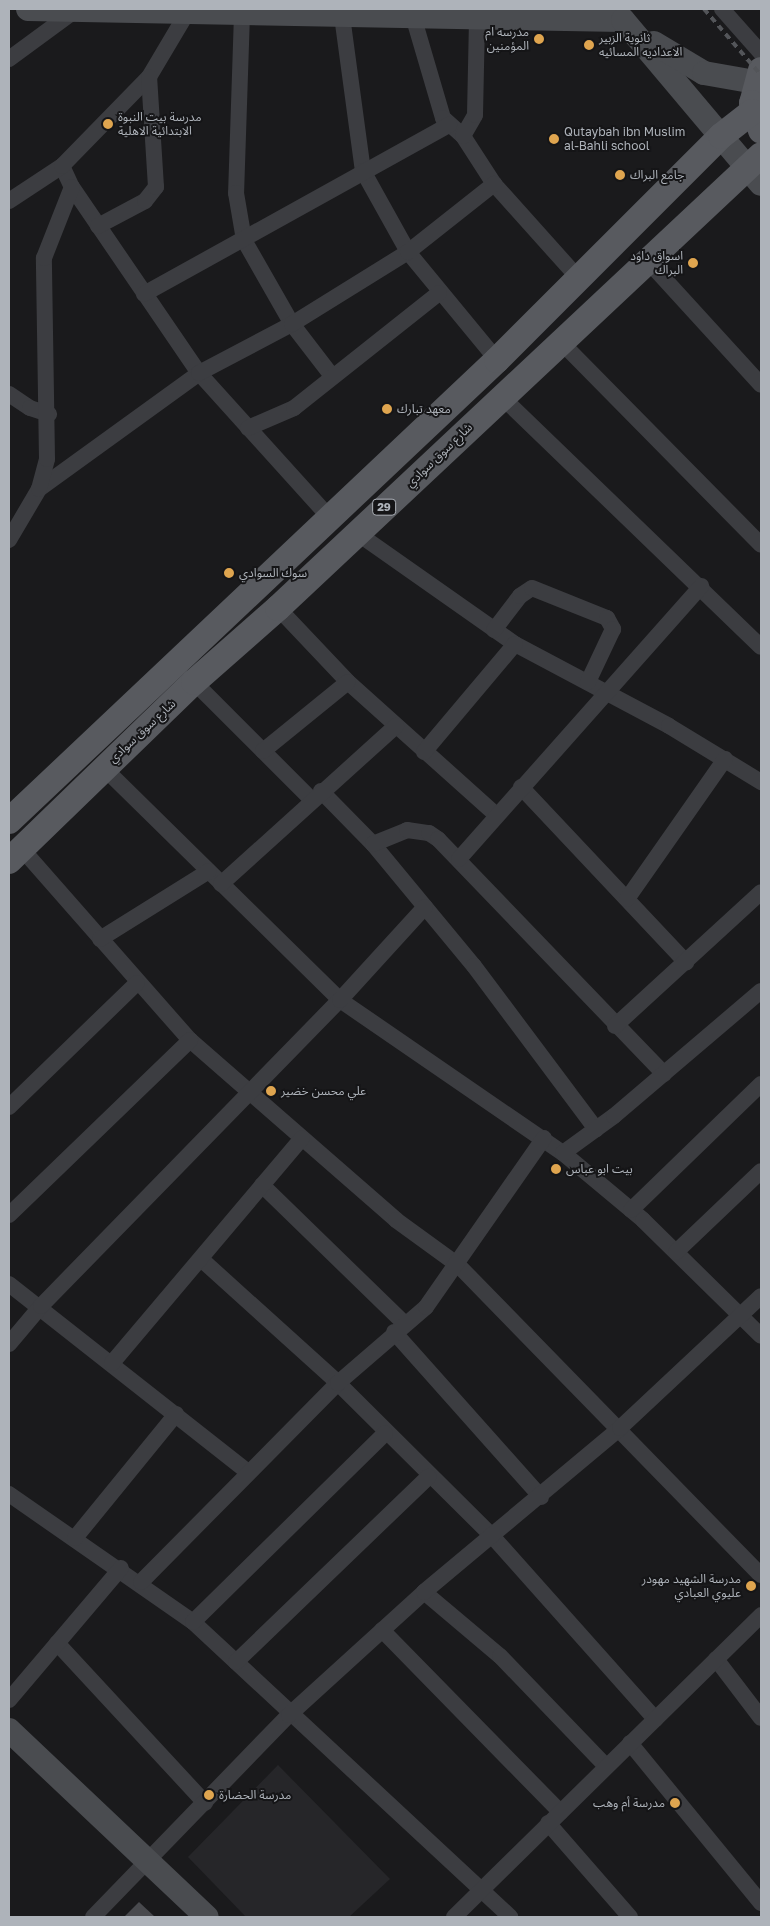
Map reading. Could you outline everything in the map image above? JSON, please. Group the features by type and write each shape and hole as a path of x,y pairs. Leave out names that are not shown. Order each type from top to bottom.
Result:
{"main road":[{"name":"29","path":"757,122 758,76"},
{"name":"شارع سوق سوادي","path":"9,821 229,611 497,360 580,280 721,136 757,122"},
{"name":"شارع سوق سوادي","path":"16,855 103,767 194,682 278,608 560,340 648,260 756,168"},
{"path":"229,611 249,634"}],"street":[{"path":"28,9 73,12 242,14 317,12 342,16 476,17 617,14 688,66 720,78 758,76"},
{"path":"722,9 761,53"},
{"path":"9,59 73,12"},
{"path":"9,201 62,166 149,77 187,13"},
{"path":"242,14 236,193 244,240 292,324 332,376"},
{"path":"617,14 721,136 756,168"},
{"path":"342,16 363,171 408,252 439,292 497,360"},
{"path":"413,16 436,104 449,124 463,136 494,184 580,280"},
{"path":"463,136 475,115 476,17"},
{"path":"98,226 145,200 156,187 149,77"},
{"path":"144,294 244,240 449,124"},
{"path":"62,166 72,187 199,373 329,517"},
{"path":"39,489 199,373 292,324 408,252 494,184"},
{"path":"11,534 39,489 50,439 44,258 72,187"},
{"path":"648,260 761,385"},
{"path":"248,428 287,412 439,292"},
{"path":"560,340 761,545"},
{"path":"9,394 30,408 49,414"},
{"path":"501,396 701,586 761,647"},
{"path":"358,533 515,644 604,690 725,759 761,782"},
{"path":"459,858 604,690 701,586"},
{"path":"494,630 520,596 532,588 607,618 613,630 588,682"},
{"path":"278,608 348,682 496,815"},
{"path":"424,752 515,644"},
{"path":"194,682 263,751 373,844 425,907 596,1129"},
{"path":"263,751 348,682"},
{"path":"221,884 396,726"},
{"path":"627,899 725,759"},
{"path":"103,767 340,1000 562,1152 631,1210 761,1336"},
{"path":"521,787 686,962"},
{"path":"373,844 418,830 438,839 459,858 615,1026 664,1074"},
{"path":"16,855 100,939 137,983 190,1040 248,1093 396,1220 458,1265 620,1428 761,1575"},
{"path":"100,939 209,871"},
{"path":"615,1026 761,892"},
{"path":"9,1344 41,1306 340,1000 425,907"},
{"path":"9,1107 137,983"},
{"path":"562,1152 596,1129 664,1074 761,991"},
{"path":"9,1215 190,1040"},
{"path":"631,1210 761,1084"},
{"path":"112,1363 302,1138"},
{"path":"141,1582 247,1471 338,1383 399,1328 426,1307 458,1265 544,1138"},
{"path":"676,1252 761,1171"},
{"path":"262,1185 399,1328 540,1496"},
{"path":"200,1258 338,1383 428,1478 493,1537 655,1719"},
{"path":"9,1284 41,1306 247,1471"},
{"path":"93,1917 150,1863 289,1716 424,1592 493,1537 620,1428 761,1296"},
{"path":"75,1538 176,1414"},
{"path":"193,1622 385,1433"},
{"path":"236,1662 428,1478"},
{"path":"9,1494 121,1568 193,1622 236,1662 289,1716 484,1888 510,1917"},
{"path":"9,1700 121,1568"},
{"path":"424,1592 500,1656 606,1766"},
{"path":"454,1917 761,1615"},
{"path":"382,1630 554,1818 630,1917"},
{"path":"57,1642 205,1803"},
{"path":"716,1660 761,1718"},
{"path":"9,1730 207,1917"},
{"path":"630,1743 761,1903"}],"shaded area":[{"path":"278,1765 390,1879 349,1917 246,1917 188,1857"}],"building":[{"path":"139,1902 155,1917 124,1917"}],"railway":[{"path":"704,9 761,75"}],"place":[{"name":"مدرسه ام المؤمنين","path":"539,39"},
{"name":"ثانوية الزبير الاعداديه المسائيه","path":"589,45"},
{"name":"مدرسة بيت النبوة الابتدائية الاهلية","path":"108,124"},
{"name":"Qutaybah ibn Muslim al-Bahli school","path":"554,139"},
{"name":"جامع البراك","path":"620,175"},
{"name":"اسواق داود البراك","path":"693,263"},
{"name":"معهد تبارك","path":"387,409"},
{"name":"سوك السوادي","path":"229,573"},
{"name":"علي محسن خضير","path":"271,1091"},
{"name":"بيت ابو عباس","path":"556,1169"},
{"name":"مدرسة الشهيد مهودر عليوي العبادي","path":"751,1586"},
{"name":"مدرسة الحضارة","path":"209,1795"},
{"name":"مدرسة أم وهب","path":"675,1803"}]}
